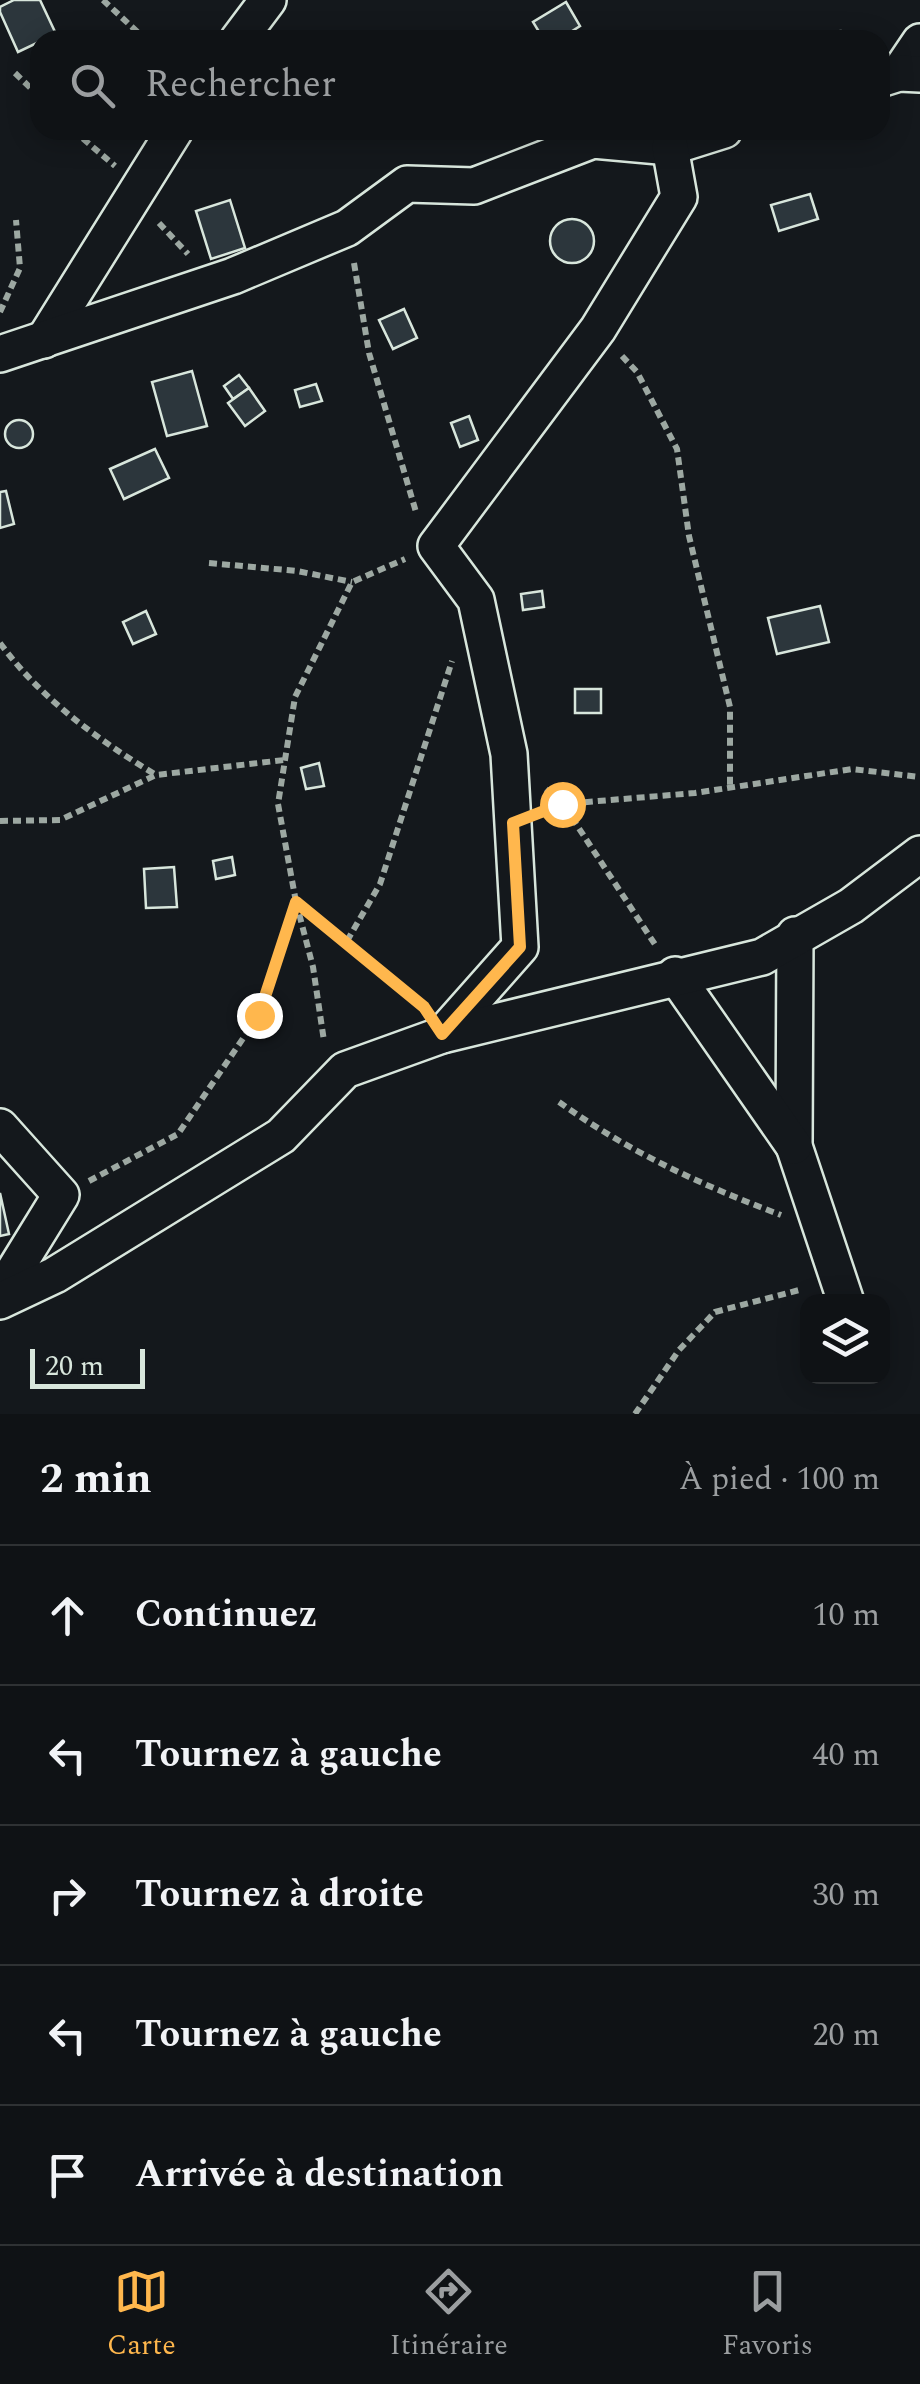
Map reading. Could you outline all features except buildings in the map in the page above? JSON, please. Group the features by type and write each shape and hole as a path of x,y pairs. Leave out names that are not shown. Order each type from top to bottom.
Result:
{"street":[{"path":"246,30 268,0"},
{"path":"900,75 920,42"},
{"path":"44,340 169,140"},
{"path":"0,354 233,276 348,228 407,184 474,186 594,140 670,147 692,140"},
{"path":"442,1034 520,947 508,754 476,600 436,546 598,329 680,197 670,147"},
{"path":"0,1298 56,1275 281,1136 345,1070 442,1034 675,975 762,958 795,934 851,906 920,854"},
{"path":"794,1146 795,934"},
{"path":"675,975 794,1146 842,1290"},
{"path":"0,1127 61,1195 0,1298"}],"path":[{"path":"103,0 135,30"},
{"path":"15,73 30,87"},
{"path":"0,312 20,268 16,220"},
{"path":"209,563 297,571 352,582 436,546 411,503 370,353 348,228"},
{"path":"598,329 638,372 676,449 688,536 730,707 730,787"},
{"path":"345,1070 322,1038 312,967 278,804 295,697 352,582"},
{"path":"347,941 380,884 443,684 476,600"},
{"path":"0,643 26,678 106,744 156,775"},
{"path":"508,754 562,804 675,975"},
{"path":"0,821 60,820 156,775 284,760"},
{"path":"513,823 562,804 730,787 852,768 920,777"},
{"path":"296,902 424,1007 442,1034"},
{"path":"61,1195 178,1134 259,1015 296,902"},
{"path":"559,1102 616,1142 687,1179 822,1235"},
{"path":"635,1414 679,1350 716,1312 842,1290"}],"route":[{"path":"259,1015 296,902 424,1007 442,1034 520,947 513,823 562,804"}]}
